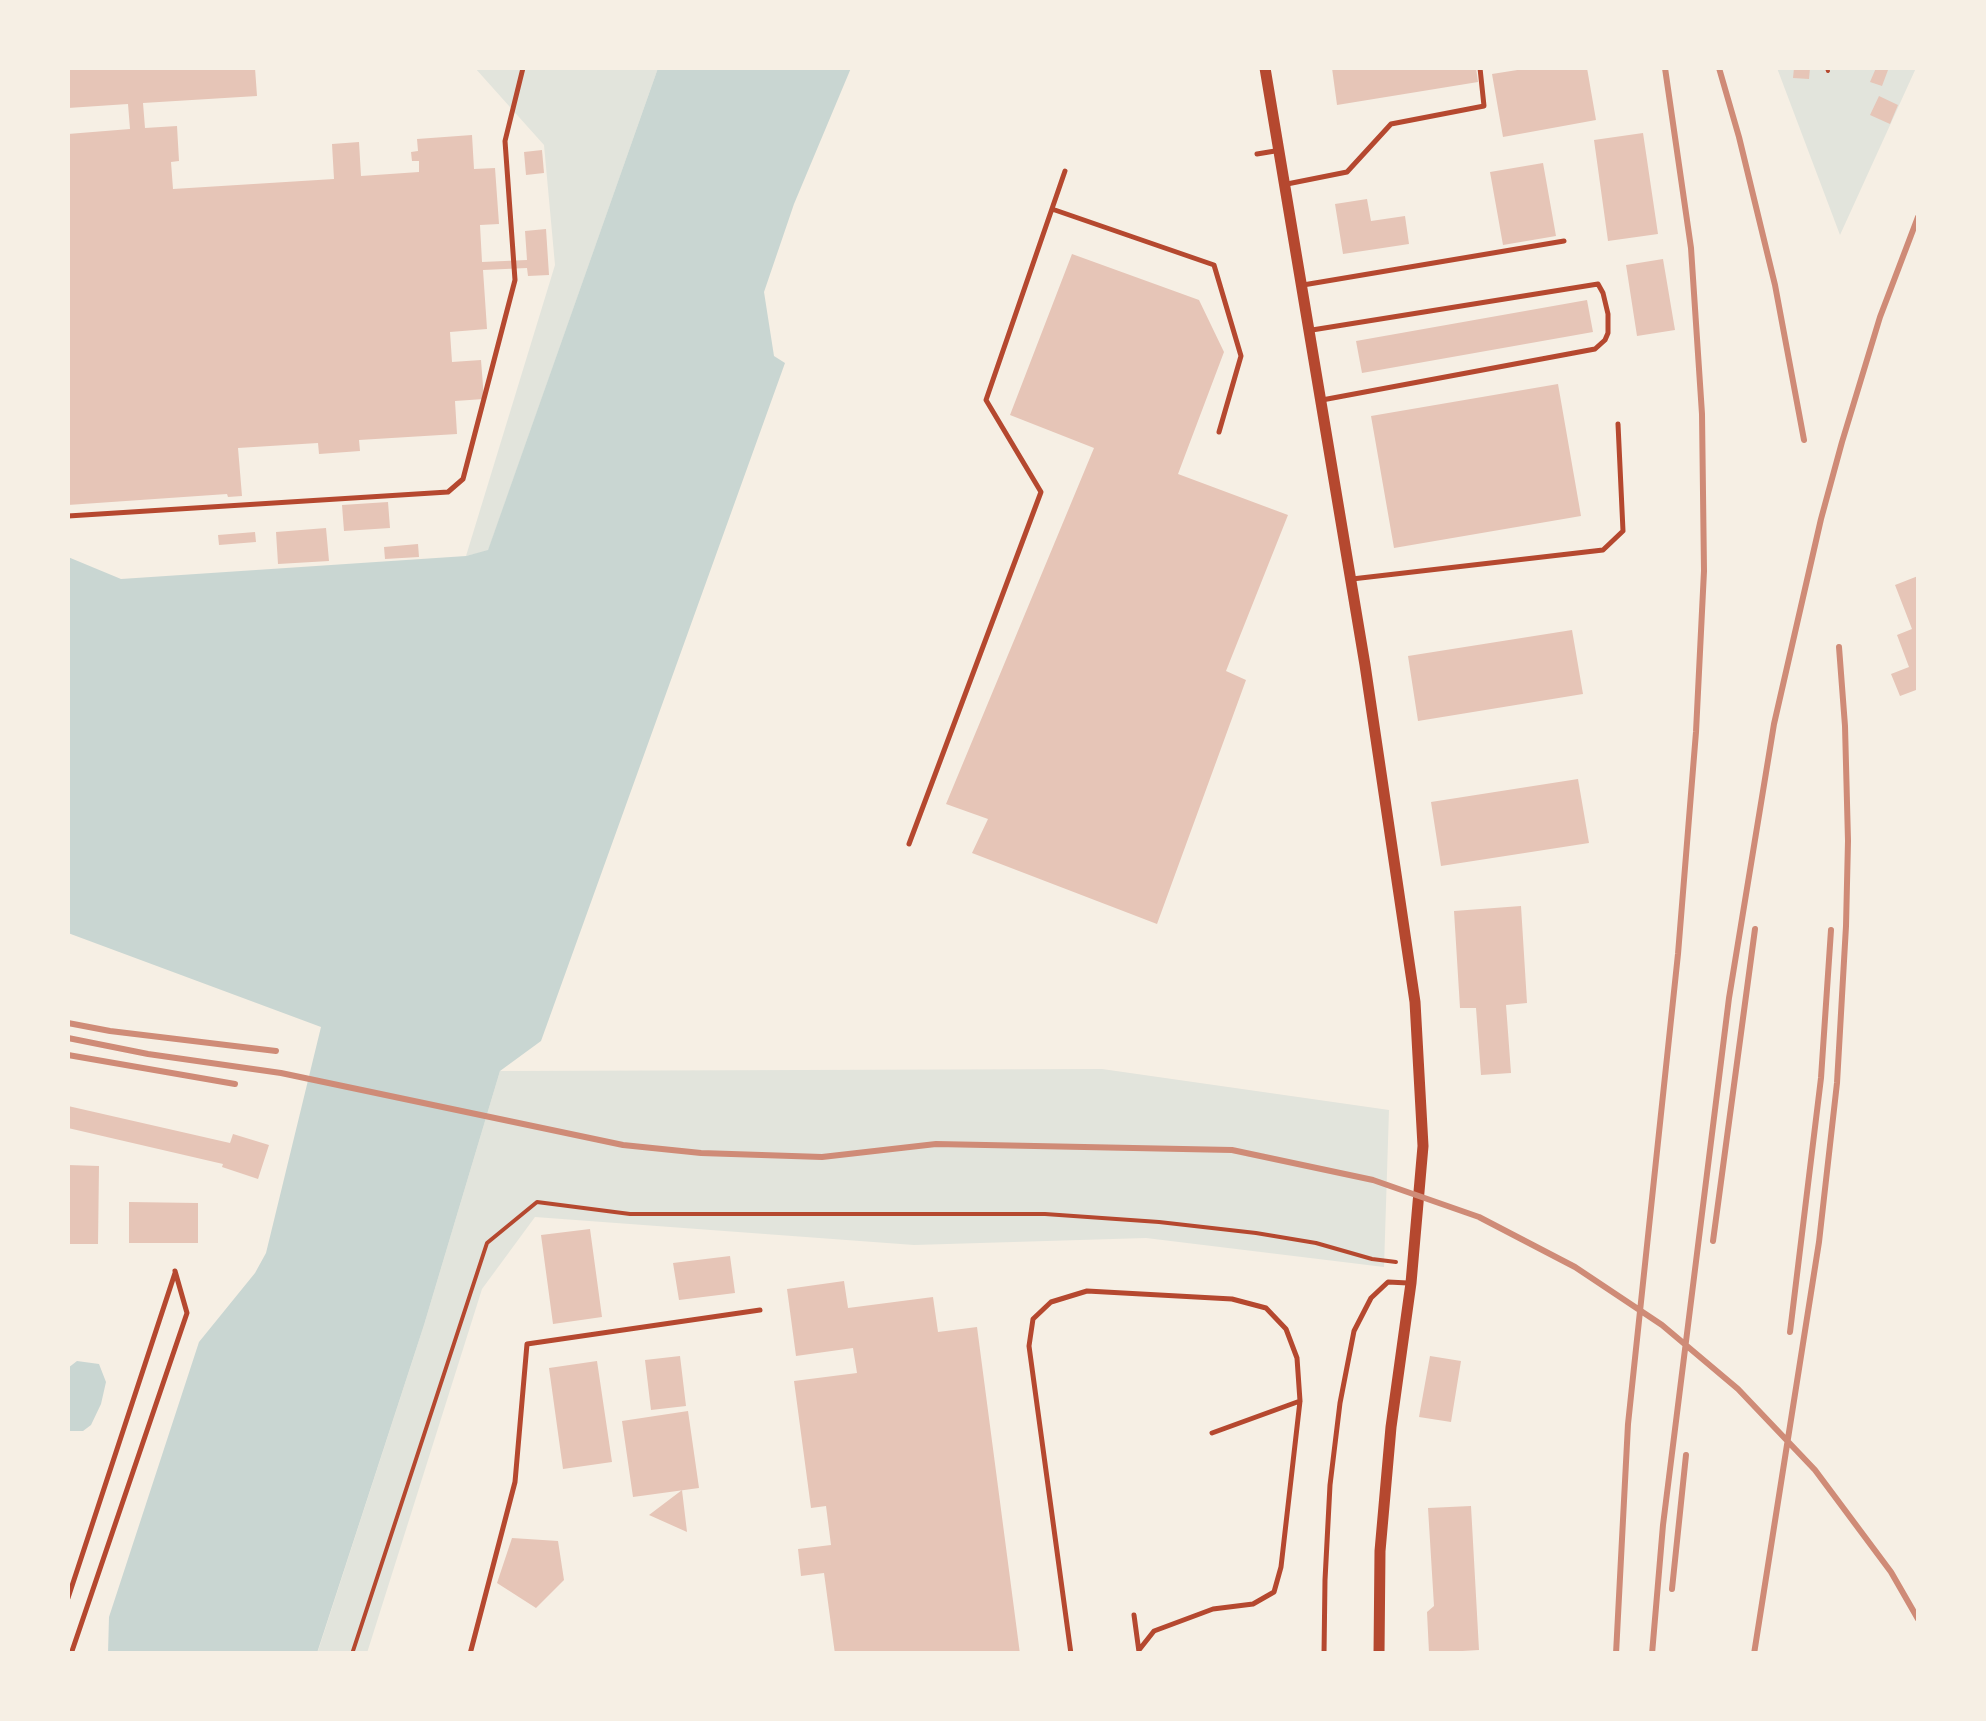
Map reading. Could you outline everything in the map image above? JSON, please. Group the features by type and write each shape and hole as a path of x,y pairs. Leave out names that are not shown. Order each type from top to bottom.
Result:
{"street":[{"path":"1264,68 1368,683 1416,1002 1423,1146 1412,1284 1391,1427 1380,1551 1380,1654"}],"lane":[{"path":"68,516 448,492 463,479 515,280 505,141 523,68"},
{"path":"1284,184 1347,172 1391,124 1484,106 1480,68"},
{"path":"1257,154 1278,151"},
{"path":"909,844 1041,492 986,400 1065,172"},
{"path":"1052,209 1214,265 1241,356 1219,432"},
{"path":"1300,286 1564,241"},
{"path":"1308,330 1598,284 1608,314 1605,340 1596,348 1320,401"},
{"path":"1349,579 1603,550 1623,531 1618,424"},
{"path":"68,1598 175,1271 186,1313 71,1654"},
{"path":"1324,1654 1330,1486 1354,1331 1371,1298 1388,1282 1412,1284"},
{"path":"1071,1654 1029,1346 1033,1320 1051,1302 1087,1291 1232,1299 1266,1308 1286,1328 1297,1358 1300,1400 1281,1567 1274,1592 1254,1604 1213,1609 1154,1631 1140,1652"},
{"path":"470,1654 515,1482 526,1344 760,1310"},
{"path":"1212,1434 1300,1400"},
{"path":"1134,1616 1140,1652"}],"path":[{"path":"352,1654 487,1243 538,1202 630,1214 1045,1214 1159,1222 1271,1235 1372,1259 1413,1264"}],"shaded area":[{"path":"475,68 658,68 488,551 466,556 555,265 544,145"},
{"path":"658,68 851,68 794,204 764,292 774,356 785,363 541,1041 500,1071 424,1325 317,1653 108,1653 109,1617 199,1342 255,1273 266,1253 321,1027 68,933 68,557 121,579 466,556 488,550"},
{"path":"1777,68 1916,68 1840,235"},
{"path":"1102,1069 1389,1110 1384,1267 1146,1238 914,1245 535,1217 482,1289 367,1653 317,1654 424,1325 500,1071"},
{"path":"77,1361 99,1364 106,1382 91,1425 83,1431 68,1431 68,1368"}],"building":[{"path":"68,68 255,68 257,96 143,103 145,128 177,126 179,161 171,162 173,189 334,179 332,144 359,142 361,176 419,172 419,161 412,161 411,152 418,151 417,139 472,135 474,169 495,168 499,224 480,225 482,262 527,260 525,231 546,229 549,275 528,276 527,268 483,270 487,329 450,332 452,362 481,360 484,399 455,401 457,434 359,440 360,451 319,454 318,443 238,448 242,496 68,505 68,134 130,129 128,104 68,108"},
{"path":"1332,68 1476,68 1478,82 1337,105"},
{"path":"1530,68 1587,68 1596,120 1503,137 1492,74"},
{"path":"1794,68 1810,68 1809,79 1793,78"},
{"path":"1876,68 1888,70 1882,86 1870,82"},
{"path":"1879,96 1898,105 1890,124 1870,115"},
{"path":"1643,133 1658,234 1608,241 1594,140"},
{"path":"542,150 544,173 526,175 524,152"},
{"path":"1543,163 1556,236 1503,245 1490,172"},
{"path":"1367,199 1371,221 1405,216 1409,244 1343,254 1335,204"},
{"path":"1072,254 1199,300 1224,352 1178,474 1288,515 1226,671 1246,680 1157,924 972,853 988,819 946,804 1094,448 1010,415"},
{"path":"1663,259 1675,330 1637,336 1626,265"},
{"path":"1587,300 1593,332 1362,373 1356,341"},
{"path":"1558,384 1581,516 1394,548 1371,416"},
{"path":"388,502 390,528 344,531 342,505"},
{"path":"326,528 329,561 278,564 276,532"},
{"path":"255,532 256,542 219,545 218,535"},
{"path":"418,544 419,557 385,559 384,547"},
{"path":"1918,576 1918,697 1916,690 1900,696 1891,674 1909,667 1897,635 1912,629 1895,585"},
{"path":"1572,630 1583,694 1418,721 1408,656"},
{"path":"1578,779 1589,843 1441,866 1431,802"},
{"path":"1521,906 1527,1003 1506,1005 1511,1073 1481,1075 1476,1008 1460,1008 1454,911"},
{"path":"68,1106 230,1143 233,1134 269,1145 258,1179 222,1167 223,1164 68,1128"},
{"path":"68,1165 99,1166 98,1244 68,1244"},
{"path":"129,1202 198,1203 198,1243 129,1243"},
{"path":"590,1229 602,1317 553,1324 541,1235"},
{"path":"730,1256 735,1293 679,1300 673,1263"},
{"path":"844,1281 848,1308 933,1297 938,1332 977,1327 1020,1654 835,1654 824,1573 801,1576 798,1549 831,1545 826,1506 811,1508 794,1381 857,1373 853,1348 796,1356 787,1289"},
{"path":"680,1356 686,1406 651,1410 645,1360"},
{"path":"1430,1356 1461,1361 1451,1422 1419,1417"},
{"path":"597,1361 612,1462 563,1469 549,1368"},
{"path":"688,1411 699,1488 633,1497 622,1421"},
{"path":"682,1490 687,1532 649,1515"},
{"path":"1471,1506 1479,1650 1429,1653 1427,1612 1434,1606 1428,1508"},
{"path":"512,1538 558,1541 564,1580 536,1608 497,1583"}],"railway":[{"path":"1616,1654 1628,1424 1678,954 1704,571 1702,414 1691,248 1665,68"},
{"path":"1719,68 1775,285 1804,440"},
{"path":"1652,1654 1663,1525 1729,998 1774,724 1842,442 1880,317 1918,217"},
{"path":"1754,1654 1819,1242 1837,1083 1848,841 1839,647"},
{"path":"1713,1241 1755,929"},
{"path":"1790,1332 1821,1078 1831,930"},
{"path":"68,1023 276,1051"},
{"path":"68,1038 281,1073 623,1145 701,1153 822,1157 936,1144 1232,1150 1373,1180 1479,1217 1575,1267 1662,1325 1738,1389 1815,1470 1891,1572 1918,1619"},
{"path":"68,1055 235,1084"},
{"path":"1672,1589 1686,1455"}]}
